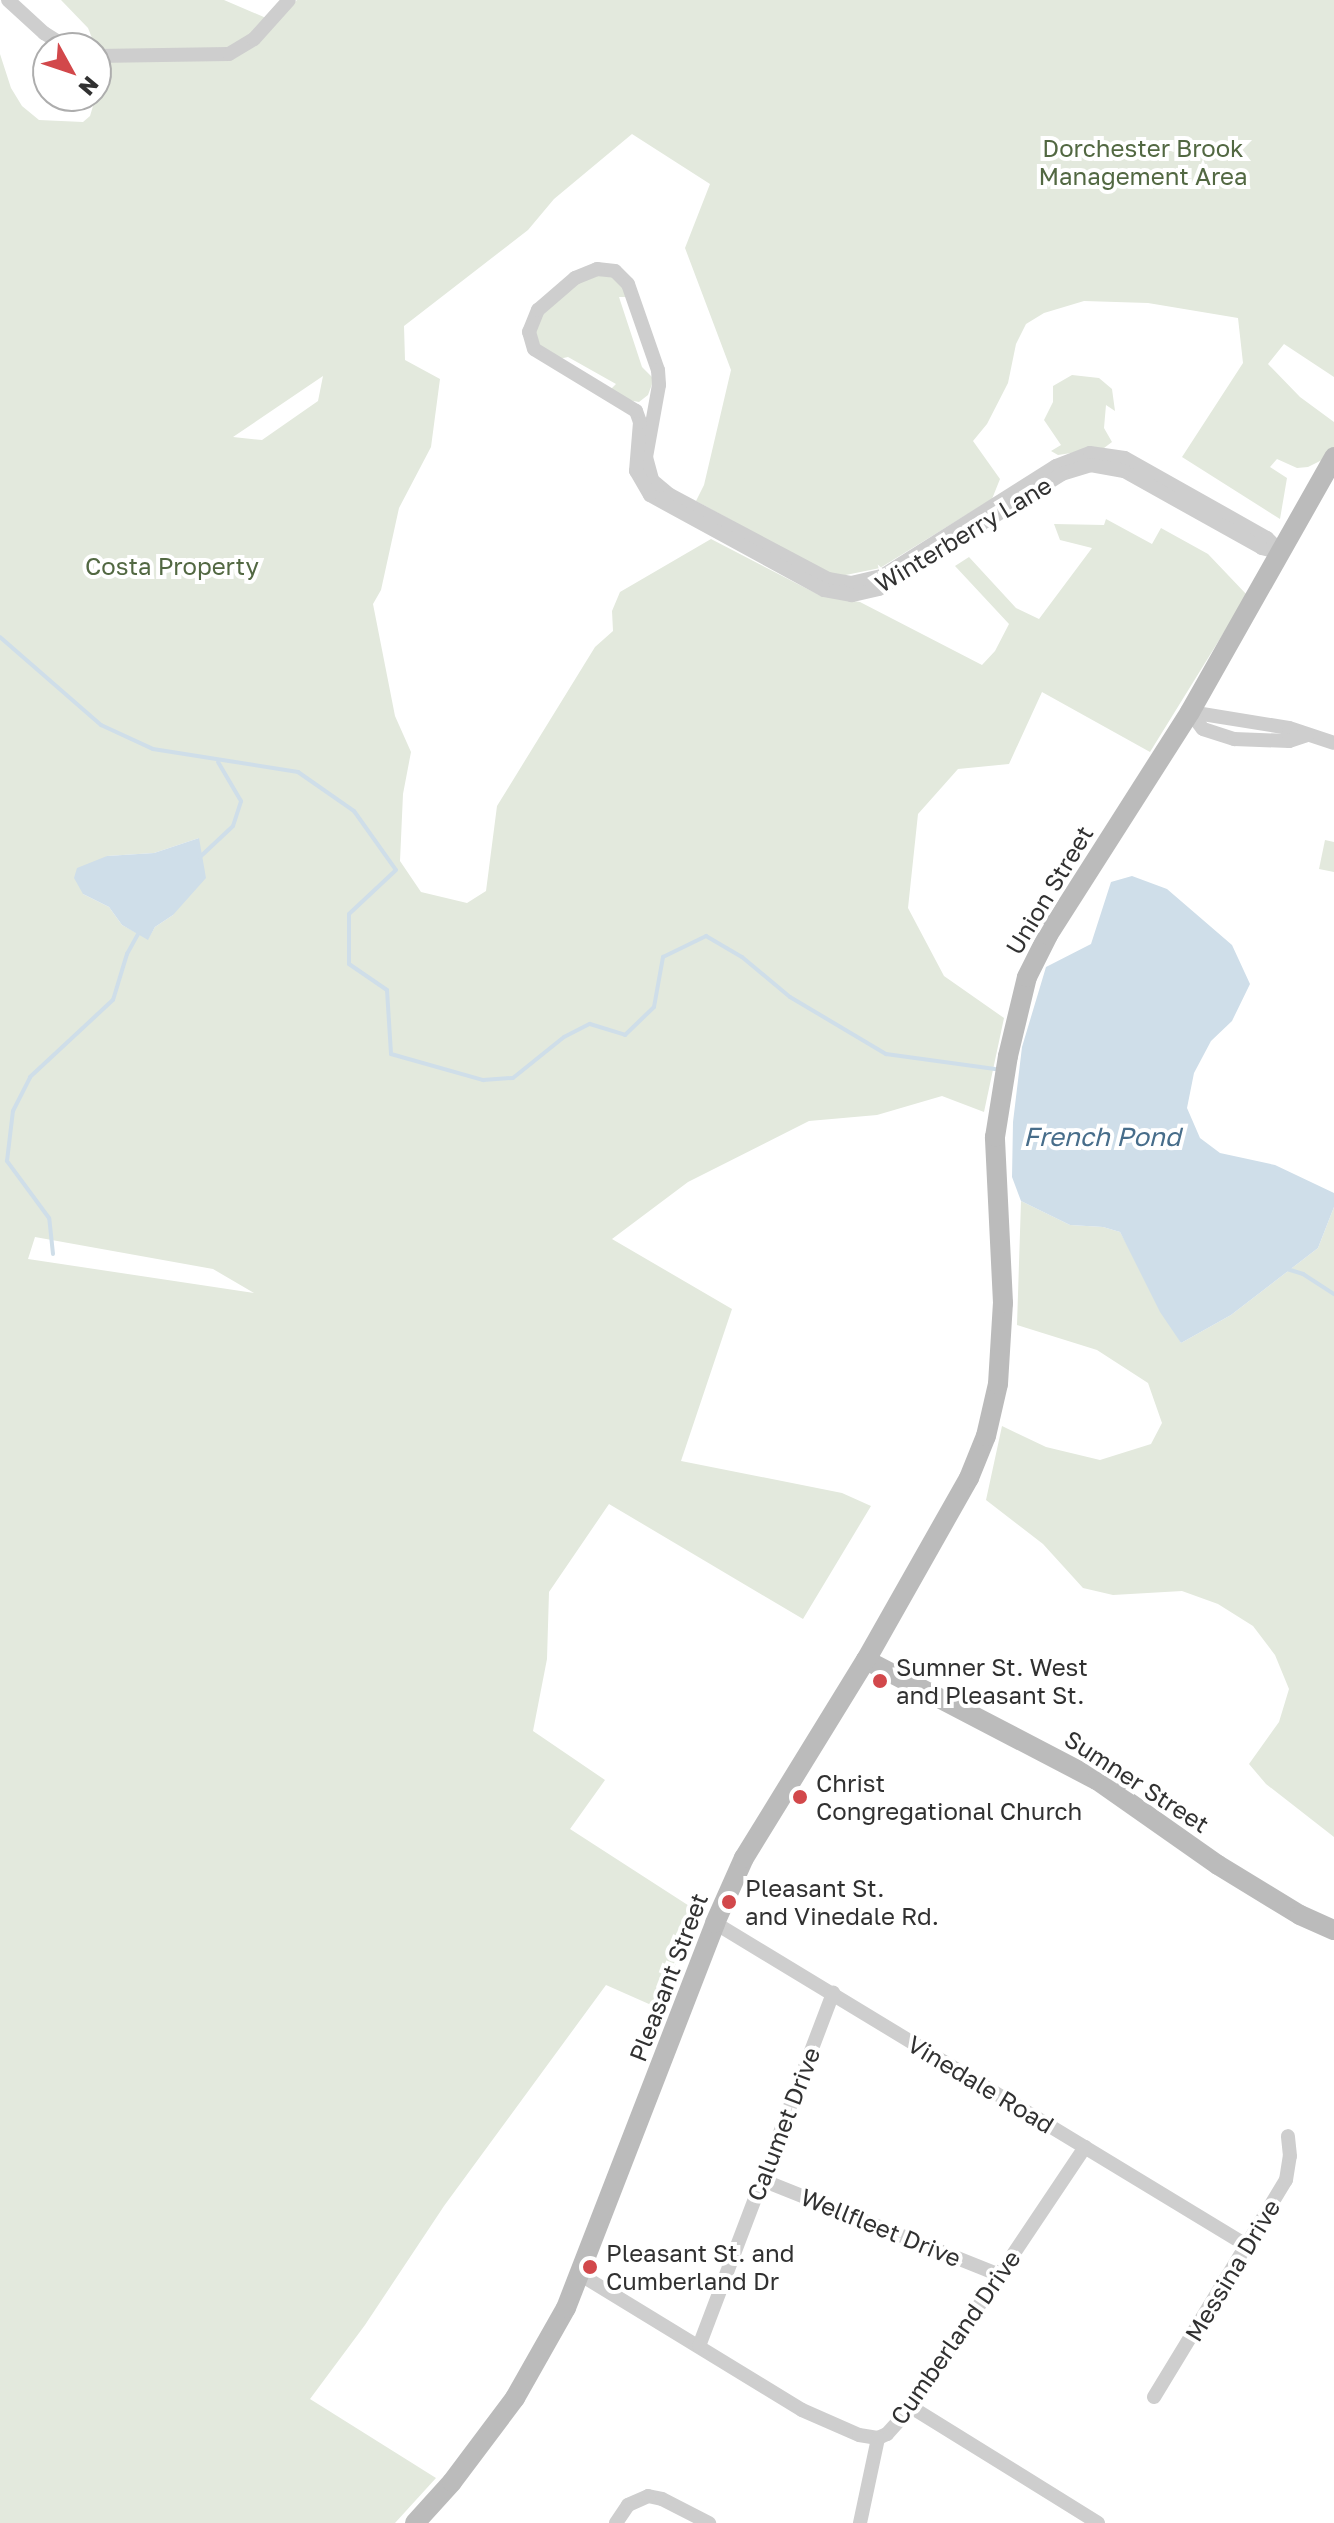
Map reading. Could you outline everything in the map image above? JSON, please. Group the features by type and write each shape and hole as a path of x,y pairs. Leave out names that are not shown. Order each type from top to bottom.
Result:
{"main road":[{"name":"Union Street","path":"980,1451 998,1384 1003,1303 995,1137 1027,977 1048,935 1190,712 1334,457"},
{"name":"Pleasant Street","path":"415,2523 452,2482 515,2398 581,2275 715,1923 766,1819 866,1660 942,1527 980,1451"},
{"name":"Sumner Street","path":"866,1660 1097,1780 1232,1873 1300,1915 1334,1930"}],"street":[{"path":"8,0 43,32"},
{"path":"112,56 229,54 254,39 289,0"},
{"name":"Winterberry Lane","path":"963,531 874,579 851,583 828,579 656,484 646,462 658,370 628,284 610,269 582,274 535,314 530,326 530,341 545,358 636,411 640,422 636,471 646,492 824,590 852,595 879,589 1082,455 1114,460 1262,548 1282,553"},
{"path":"636,411 656,401"},
{"path":"1190,712 1203,729 1234,739 1289,741 1307,735 1334,743"},
{"name":"Vinedale Road","path":"715,1923 1246,2245"},
{"name":"Calumet Drive","path":"699,2346 833,1993"},
{"name":"Messina Drive","path":"1154,2397 1286,2180 1290,2156 1288,2136"},
{"name":"Cumberland Drive","path":"581,2275 814,2416 859,2435 878,2438 896,2426 911,2407 1085,2147"},
{"name":"Wellfleet Drive","path":"762,2180 1000,2275"},
{"path":"911,2407 1098,2523"},
{"path":"860,2523 878,2438"},
{"path":"616,2523 628,2505 648,2496 709,2523"}],"green space":[{"path":"61,0 224,0 273,21 297,0 1334,0 1334,377 1284,344 1268,364 1300,397 1334,422 1334,454 1308,467 1297,468 1277,459 1270,467 1287,478 1280,519 1182,457 1243,363 1238,318 1148,303 1084,301 1044,313 1026,324 1016,344 1008,383 987,424 973,441 1000,479 992,499 880,568 836,577 696,501 704,485 731,370 685,248 710,184 632,134 554,199 528,230 404,326 405,360 440,379 431,447 399,508 381,590 373,604 395,716 411,752 403,794 400,861 421,892 467,903 486,891 497,806 595,647 613,631 612,611 620,592 711,539 821,596 860,602 982,665 995,651 1009,624 955,566 969,557 1016,608 1039,619 1092,548 1060,540 1054,524 1104,525 1106,519 1152,544 1161,528 1208,554 1247,595 1150,752 1042,692 1009,764 958,769 918,814 908,908 944,976 1004,1018 984,1112 942,1096 877,1115 809,1121 688,1182 612,1239 732,1309 681,1461 842,1493 871,1506 803,1619 609,1504 549,1592 547,1659 533,1731 605,1780 570,1829 697,1911 658,2008 606,1985 444,2206 365,2325 310,2399 436,2478 395,2523 0,2523 0,54 11,88 22,106 39,120 83,122 91,112 112,112 112,32 90,32","holes":["323,376 318,401 262,440 233,437","199,838 173,915 155,927 148,939 122,925 109,907 83,894 107,856 154,853","35,1237 213,1269 254,1293 28,1259"]},
{"path":"604,272 623,283 626,297 619,297 642,367 654,379 648,395 639,402 628,400 611,389 616,384 568,357 554,360 541,352 534,324 575,282"},
{"path":"1072,375 1099,378 1112,389 1115,411 1106,405 1104,428 1112,442 1104,448 1058,455 1051,451 1061,445 1044,420 1053,402 1053,386"},
{"path":"1325,840 1334,842 1334,872 1319,869"},
{"path":"1021,1201 1070,1225 1103,1227 1120,1232 1181,1343 1231,1315 1318,1248 1334,1207 1334,1837 1266,1784 1249,1764 1279,1722 1289,1689 1275,1655 1253,1626 1218,1604 1182,1591 1113,1595 1083,1588 1043,1544 986,1500 1002,1426 1046,1447 1100,1460 1151,1444 1162,1423 1148,1383 1097,1350 1017,1325"}],"water":[{"path":"199,838 206,878 173,915 155,927 148,940 122,925 109,907 83,894 74,878 77,868 107,856 154,853"},
{"name":"French Pond","path":"1132,876 1167,889 1232,945 1250,984 1232,1021 1211,1041 1194,1073 1187,1108 1200,1138 1220,1153 1275,1165 1334,1193 1334,1207 1318,1248 1231,1315 1181,1343 1160,1312 1120,1232 1103,1227 1070,1225 1021,1201 1012,1177 1013,1122 1022,1047 1046,967 1091,944 1111,882"}],"waterway":[{"path":"0,637 101,725 153,749 298,772 354,811 396,870 349,914 349,964 387,990 391,1054 483,1080 513,1078 564,1037 590,1024 625,1035 654,1007 663,957 706,936 742,957 790,997 886,1054 995,1069"},
{"path":"200,857 233,826 241,801 218,762"},
{"path":"53,1254 49,1218 7,1161 13,1111 30,1077 113,1000 127,954 139,932"},
{"path":"1287,1269 1303,1274 1334,1294"}],"place":[{"name":"Sumner St. West and Pleasant St.","path":"880,1681"},
{"name":"Christ Congregational Church","path":"800,1797"},
{"name":"Pleasant St. and Vinedale Rd.","path":"729,1902"},
{"name":"Pleasant St. and Cumberland Dr","path":"590,2267"}],"park label":[{"name":"Dorchester Brook Management Area","path":"1143,162"},
{"name":"Costa Property","path":"172,566"}]}
